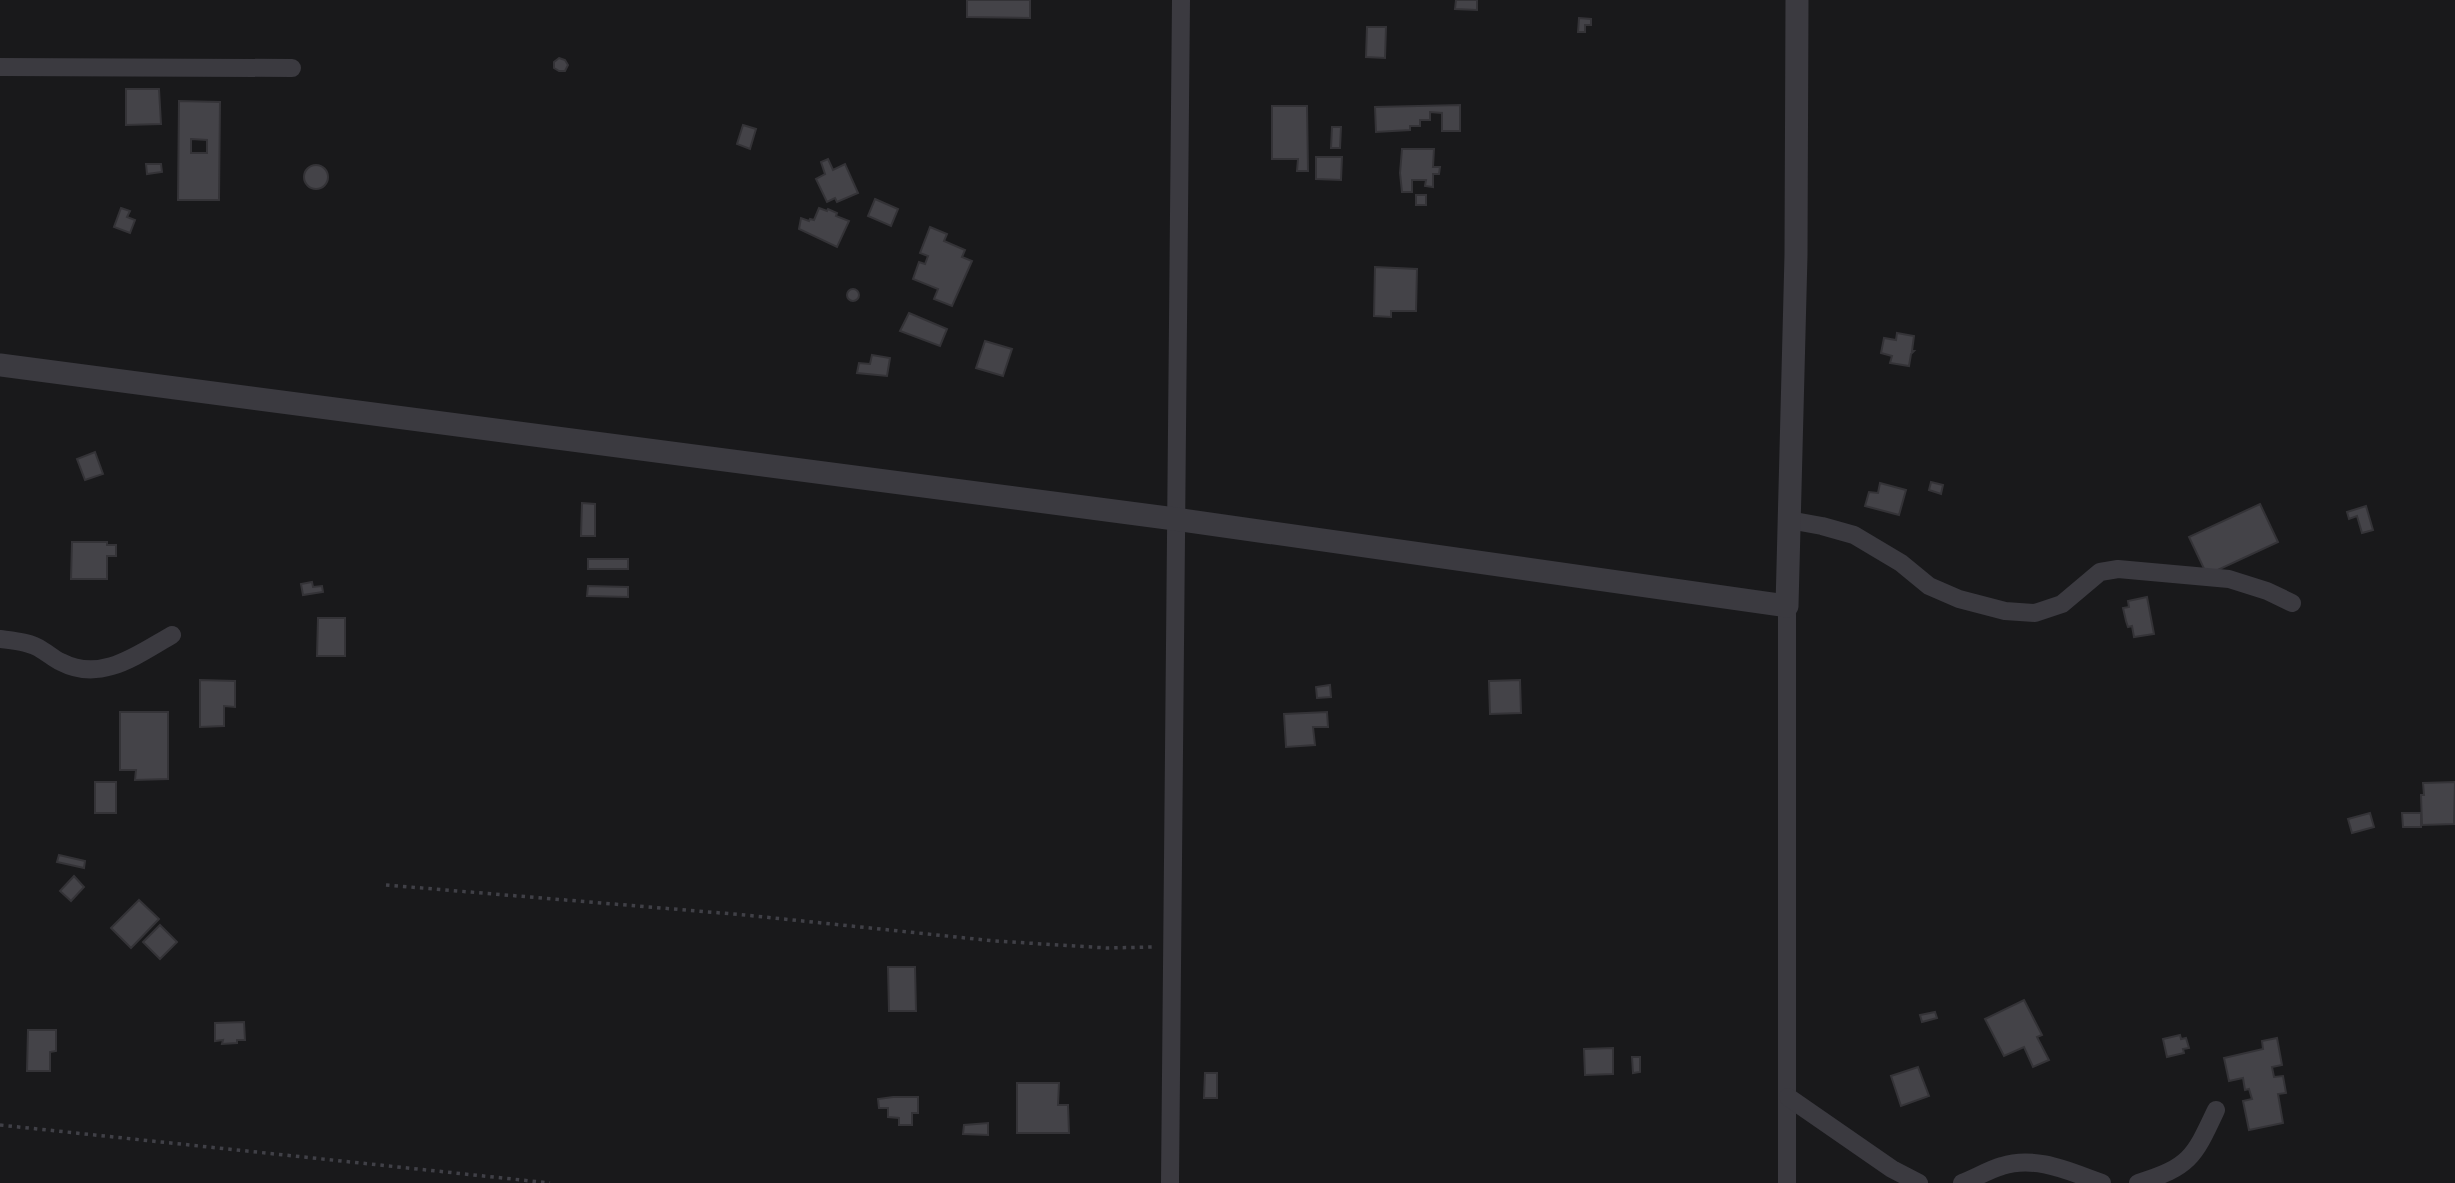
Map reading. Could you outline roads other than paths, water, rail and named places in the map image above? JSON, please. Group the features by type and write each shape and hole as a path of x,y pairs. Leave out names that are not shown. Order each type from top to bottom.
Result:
{"street":[{"path":"1170,1183 1181,0"},
{"path":"1787,1183 1787,606 1796,255 1797,0"},
{"path":"0,67 292,68"},
{"path":"0,365 1175,519 1787,606"},
{"path":"1789,520 1854,535 1901,563 1929,586 1959,599 2005,611 2035,614 2062,604 2100,572 2118,569 2229,579 2292,603"},
{"path":"0,639 20,641 40,648 59,662 77,670 98,671 120,664 172,635"},
{"path":"1788,1097 1892,1169 1919,1183"},
{"path":"2138,1183 2181,1166 2196,1151 2217,1110"},
{"path":"1962,1183 2002,1166 2023,1163 2053,1165 2102,1183"}]}
